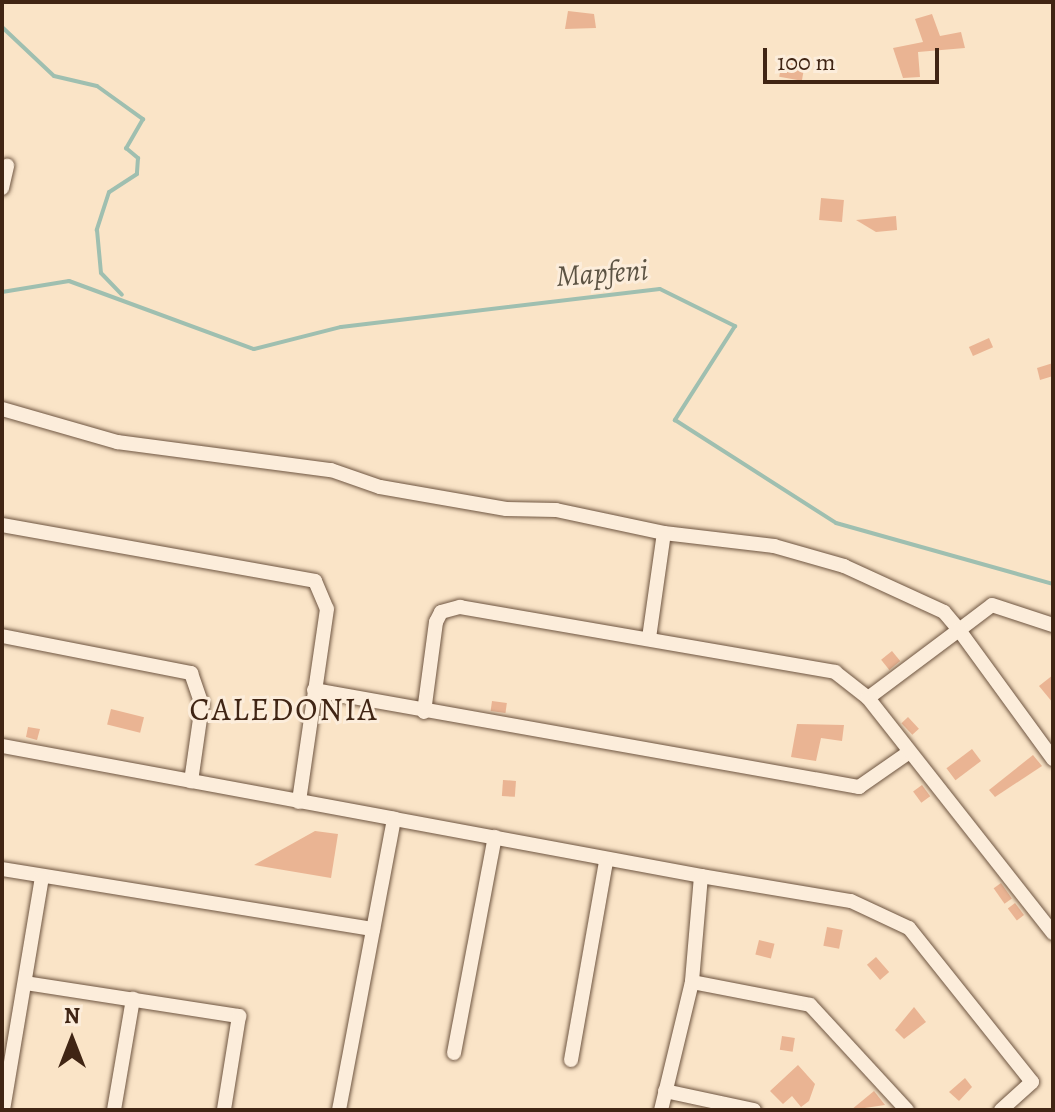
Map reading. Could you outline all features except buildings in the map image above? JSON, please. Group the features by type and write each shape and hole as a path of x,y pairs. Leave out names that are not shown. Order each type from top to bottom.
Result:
{"street":[{"path":"2,188 7,166"},
{"path":"2,409 117,442 331,470 380,487 664,533 774,546 844,566 944,612 1053,759"},
{"path":"2,525 315,581 327,609 299,802"},
{"path":"649,638 664,533"},
{"path":"868,698 992,605 1053,625"},
{"path":"424,712 436,622 449,608 649,638 835,672 868,698 908,753 1053,933"},
{"path":"2,636 191,673 202,705 191,781"},
{"path":"314,690 859,787 908,753"},
{"path":"2,746 495,837 606,862 851,901 909,928 1032,1082 1001,1110"},
{"path":"339,1110 394,819"},
{"path":"454,1053 495,837"},
{"path":"571,1060 606,862"},
{"path":"2,869 373,929"},
{"path":"661,1110 692,982 701,876"},
{"path":"3,1110 42,877"},
{"path":"692,982 810,1005 907,1110"},
{"path":"25,983 239,1016 224,1110"},
{"path":"114,1110 133,999"},
{"path":"665,1091 754,1110"}],"waterway":[{"path":"2,27 54,76 97,86 143,119 126,148 138,158 137,174 109,192 97,230 101,273 122,295"},
{"name":"Mapfeni","path":"2,292 69,281 254,349 341,327 660,289 735,326 675,420 836,523 1053,584"}],"district":[{"name":"CALEDONIA","path":"284,709"}]}
